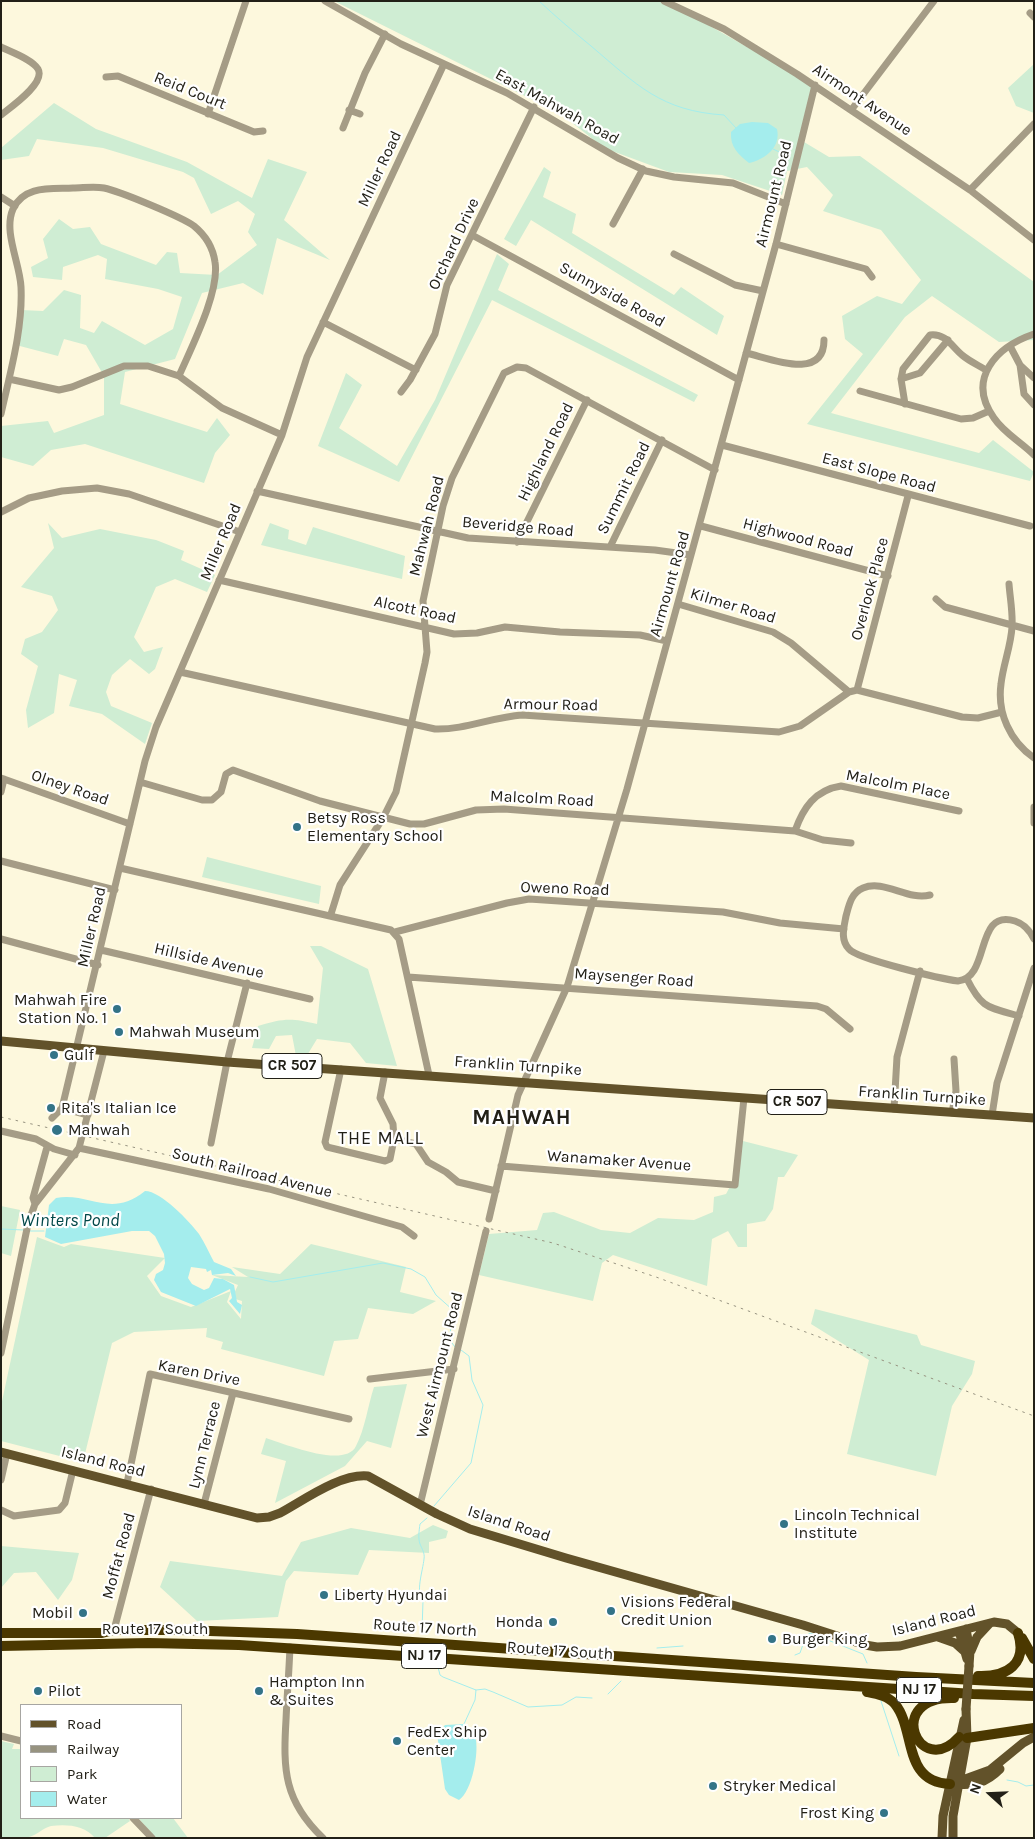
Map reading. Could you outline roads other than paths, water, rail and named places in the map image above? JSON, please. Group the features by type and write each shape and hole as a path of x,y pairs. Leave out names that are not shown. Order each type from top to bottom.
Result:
{"highway":[{"name":"Route 17 North","path":"1,1633 102,1633 114,1630 297,1634 916,1677"},
{"path":"1018,1633 1034,1659"},
{"path":"916,1677 986,1676 1007,1670 1016,1663 1021,1654 1022,1645 1018,1633"},
{"name":"Route 17 South","path":"1,1646 157,1643 290,1647 847,1686"},
{"name":"NJ 17","path":"916,1677 1034,1683"},
{"path":"847,1686 880,1695 892,1702 899,1712 918,1768 931,1778 956,1783"},
{"name":"NJ 17","path":"847,1686 1034,1696"},
{"path":"990,1695 936,1700 925,1704 916,1713 913,1724 914,1734 926,1748 942,1750 963,1738 1034,1728"}],"main road":[{"name":"Franklin Turnpike","path":"1,1041 227,1062 1034,1118"},
{"name":"Island Road","path":"4,1453 151,1489 250,1517 269,1517 342,1479 361,1476 374,1478 420,1505 470,1529 803,1625 865,1645 895,1647 991,1622 1004,1623 1018,1633"},
{"path":"968,1652 977,1637 991,1622"},
{"path":"953,1838 956,1783 966,1712 969,1666 968,1652 962,1630"},
{"path":"937,1637 955,1643 968,1652"},
{"path":"956,1783 986,1772 1034,1737"},
{"path":"942,1838 943,1816 963,1762 963,1738"},
{"path":"956,1783 970,1786 988,1779 1014,1751"},
{"path":"963,1762 973,1770 986,1772"}],"street":[{"path":"208,114 246,1"},
{"name":"East Mahwah Road","path":"325,1 384,34 534,107 618,158 660,175 733,183 786,204"},
{"name":"Airmont Avenue","path":"664,1 724,29 852,109 970,190 1034,240"},
{"path":"852,109 934,1"},
{"path":"343,128 349,110 384,34"},
{"path":"1,47 34,65 39,70 40,75 32,88 1,115"},
{"name":"Miller Road","path":"62,1108 98,965 140,782 156,727 282,435 302,370 444,64"},
{"name":"Reid Court","path":"106,77 118,76 254,132 263,131"},
{"name":"Airmount Road","path":"523,1082 568,987 618,818 700,526 776,244 814,85"},
{"name":"Orchard Drive","path":"401,392 416,370 435,334 444,292 534,107"},
{"path":"349,110 360,114"},
{"path":"970,190 1034,124"},
{"path":"613,224 643,169"},
{"path":"1,414 22,299 20,274 10,229 11,216 15,206 23,196 41,189 104,188 180,218 200,232 213,253 215,277 204,317 178,376"},
{"path":"1,197 15,206"},
{"name":"Sunnyside Road","path":"472,235 739,380"},
{"path":"776,244 866,269 872,277"},
{"path":"674,254 735,285 763,291"},
{"path":"323,322 416,370"},
{"path":"905,404 901,379 903,369 930,335 936,334 948,340 963,356 986,370"},
{"path":"1034,334 1010,346 993,358 986,370 983,385 989,411 1005,431 1034,455"},
{"path":"746,353 802,366 812,364 821,354 824,340"},
{"path":"901,379 917,374 924,369 936,350 948,340"},
{"path":"1010,346 1020,365 1034,378"},
{"path":"8,379 51,389 66,389 117,368 132,364 148,366 178,376 222,408 282,435"},
{"path":"1020,365 1024,394 1034,405"},
{"name":"Mahwah Road","path":"331,914 340,885 383,818 396,792 427,652 423,601 437,532 452,478 504,373 517,367 526,368 715,470"},
{"path":"860,391 961,419 972,418 989,411"},
{"name":"Highland Road","path":"517,542 587,400"},
{"name":"Summit Road","path":"610,547 662,440"},
{"name":"East Slope Road","path":"722,445 908,496 1030,526"},
{"path":"2,508 46,494 97,488 129,494 240,532"},
{"name":"Beveridge Road","path":"257,492 342,508 437,532 517,542 610,547 691,555"},
{"name":"Overlook Place","path":"853,691 888,576 908,496"},
{"name":"Highwood Road","path":"700,526 888,576"},
{"name":"Alcott Road","path":"219,580 374,615 426,629 466,634 504,627 560,632 640,635 667,641"},
{"path":"1009,584 1012,626 1000,684 1002,712 1016,740 1034,758"},
{"path":"936,599 945,607 1034,631"},
{"name":"Kilmer Road","path":"678,604 773,632 791,643 853,691 962,718 978,718 1002,712"},
{"name":"Armour Road","path":"180,672 443,730 502,716 522,715 771,732 786,731 800,726 853,691"},
{"name":"Malcolm Road","path":"140,782 202,800 212,800 221,792 226,774 233,770 305,796 383,818 417,825 476,810 504,809 795,832 823,840 851,843"},
{"path":"1,792 3,779"},
{"name":"Olney Road","path":"3,779 130,824"},
{"name":"Malcolm Place","path":"795,832 802,814 814,797 828,789 841,786 959,811"},
{"path":"1034,807 1034,823"},
{"path":"1,861 115,890"},
{"path":"120,868 331,914 387,928 395,932 399,939 429,1075"},
{"path":"930,895 914,896 877,886 862,888 851,900 844,929 845,944 855,954 954,980 967,979 974,973 988,931 995,923 1004,920 1015,921 1025,926 1034,939"},
{"name":"Oweno Road","path":"395,932 518,900 593,902 723,912 780,924 844,929"},
{"path":"1,939 98,965"},
{"name":"Hillside Avenue","path":"101,950 310,999"},
{"path":"992,1115 997,1084 1034,968"},
{"path":"894,1109 897,1057 920,971"},
{"name":"Maysenger Road","path":"408,977 817,1006 826,1009 850,1029"},
{"path":"967,979 976,997 984,1005 1019,1016"},
{"path":"211,1143 227,1062 247,983"},
{"path":"1,1353 4,1325 28,1224 35,1204 77,1152 104,1051"},
{"path":"952,1112 956,1091 954,1059"},
{"path":"341,1069 325,1142 327,1147 385,1161 390,1159 394,1139 393,1124 380,1098 385,1072"},
{"path":"489,1219 523,1082"},
{"name":"Wanamaker Avenue","path":"501,1166 735,1185 744,1098"},
{"path":"52,1118 62,1108 88,1115"},
{"name":"South Railroad Avenue","path":"1,1132 36,1140 47,1146 269,1189 402,1227 414,1236"},
{"path":"394,1139 416,1144 428,1162 446,1172 458,1182 496,1191"},
{"path":"35,1204 33,1198 47,1146"},
{"name":"West Airmount Road","path":"420,1505 486,1231"},
{"path":"370,1379 454,1368"},
{"name":"Karen Drive","path":"126,1483 150,1374 350,1419"},
{"name":"Lynn Terrace","path":"204,1504 232,1393"},
{"path":"1,1480 4,1453"},
{"path":"1,1510 14,1516 59,1510 65,1503 73,1470"},
{"name":"Moffat Road","path":"114,1630 151,1489"},
{"path":"290,1647 284,1751 285,1770 294,1802 306,1821 323,1838"},
{"path":"1,1736 20,1740"},
{"path":"134,1819 152,1838"}],"water":[{"path":"752,122 768,123 777,129 778,135 771,151 761,159 749,163 736,150 732,142 731,132 740,124"},
{"name":"Winters Pond","path":"145,1191 152,1192 175,1208 199,1234 214,1262 231,1269 236,1276 228,1273 212,1275 211,1270 207,1272 206,1269 191,1267 188,1278 192,1284 204,1290 209,1288 214,1278 223,1279 234,1285 237,1302 242,1305 240,1314 229,1301 232,1298 230,1289 196,1306 161,1292 154,1280 156,1274 163,1270 165,1263 164,1254 155,1236 149,1231 132,1231 61,1244 45,1237 49,1205 56,1198 79,1198 110,1204 133,1199"},
{"path":"464,1724 475,1736 476,1760 468,1789 459,1800 449,1795 445,1789 437,1734 445,1725"}],"waterway":[{"path":"539,1 622,73 651,94 683,108 724,115 736,128"},
{"path":"773,149 790,157"},
{"path":"1,1229 24,1230"},
{"path":"30,1231 44,1231"},
{"path":"250,1277 273,1282 383,1263 411,1269 425,1277 436,1295 454,1311 449,1339 455,1347"},
{"path":"434,1506 471,1463 483,1405 472,1380 469,1356 461,1350"},
{"path":"422,1631 423,1601 420,1587 424,1553 419,1542 419,1534 420,1524 427,1518"},
{"path":"795,1655 800,1653 806,1636 810,1633 863,1654 867,1663"},
{"path":"657,1648 683,1646"},
{"path":"438,1667 440,1675 443,1677 476,1690 475,1700 464,1724"},
{"path":"608,1694 621,1681"},
{"path":"476,1690 485,1689 528,1707 562,1705 576,1697 592,1698"},
{"path":"881,1701 899,1756"},
{"path":"1007,1780 1026,1786 1034,1785"}],"railway":[{"path":"1,1117 553,1243 656,1277 1034,1416"}],"place":[{"name":"Betsy Ross Elementary School","path":"297,827"},
{"name":"Mahwah Fire Station No. 1","path":"117,1009"},
{"name":"Mahwah Museum","path":"119,1032"},
{"name":"Gulf","path":"54,1055"},
{"name":"Rita's Italian Ice","path":"51,1108"},
{"name":"Mahwah","path":"57,1130"},
{"name":"Lincoln Technical Institute","path":"784,1524"},
{"name":"Liberty Hyundai","path":"324,1595"},
{"name":"Visions Federal Credit Union","path":"611,1611"},
{"name":"Mobil","path":"83,1613"},
{"name":"Honda","path":"553,1622"},
{"name":"Burger King","path":"772,1639"},
{"name":"Pilot","path":"38,1691"},
{"name":"Hampton Inn & Suites","path":"259,1691"},
{"name":"FedEx Ship Center","path":"397,1741"},
{"name":"Stryker Medical","path":"713,1786"},
{"name":"Frost King","path":"884,1813"}],"district":[{"name":"MAHWAH","path":"522,1118"},
{"name":"THE MALL","path":"381,1139"}]}
